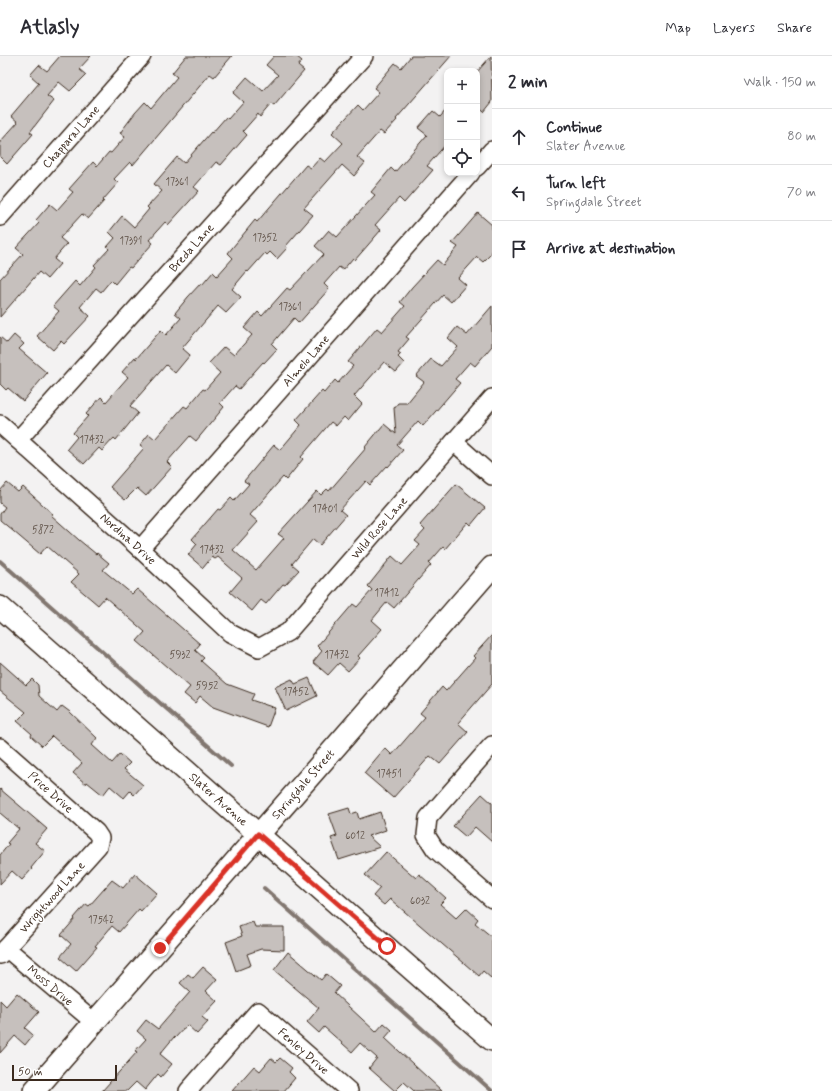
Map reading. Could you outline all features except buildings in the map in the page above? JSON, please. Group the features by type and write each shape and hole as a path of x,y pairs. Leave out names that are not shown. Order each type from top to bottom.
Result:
{"street":[{"name":"Chapparal Lane","path":"0,217 142,56"},
{"name":"Breda Lane","path":"18,440 364,56"},
{"path":"480,164 492,150"},
{"name":"Almelo Lane","path":"140,549 468,176"},
{"name":"Wild Rose Lane","path":"259,648 288,632 492,398"},
{"name":"Nordina Drive","path":"0,424 140,549 230,633 259,648"},
{"path":"454,442 492,476"},
{"name":"Springdale Street","path":"34,1091 258,834 353,728 492,567"},
{"name":"Slater Avenue","path":"0,606 492,1040"},
{"path":"492,744 428,818 426,835 435,849 492,899"},
{"name":"Price Drive","path":"0,747 96,832 100,838"},
{"name":"Wrightwood Lane","path":"3,951 98,846 100,838"},
{"name":"Moss Drive","path":"3,951 94,1022"},
{"name":"Fenley Drive","path":"188,1091 258,1011 349,1091"}],"waterway":[{"path":"0,561 231,766"},
{"path":"264,888 492,1091"}],"route":[{"path":"160,948 258,834 387,946"}]}
